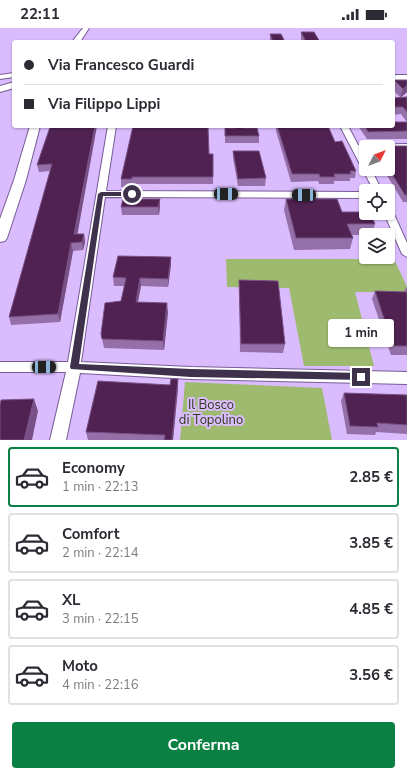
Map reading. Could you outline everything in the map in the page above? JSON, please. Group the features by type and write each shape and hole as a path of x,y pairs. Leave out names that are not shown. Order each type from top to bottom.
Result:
{"main road":[{"path":"395,78 407,78"},
{"path":"0,89 12,85"}],"street":[{"path":"77,40 86,28"},
{"path":"0,77 12,75"},
{"path":"0,238 20,180 34,128"},
{"path":"58,440 74,367 112,128"},
{"path":"345,128 359,153"},
{"path":"356,147 407,146"},
{"path":"101,194 359,195"},
{"path":"392,220 407,254"},
{"path":"0,366 74,367 191,373 407,378"}],"green space":[{"path":"226,259 359,259 359,264 395,264 395,261 407,287 407,292 355,292 374,366 304,366 289,288 227,287"},
{"name":"Il Bosco di Topolino","path":"185,382 322,388 332,440 180,440"}],"building":[{"path":"301,32 314,32 319,40 305,40"},
{"path":"270,34 281,34 284,40 272,40"},
{"path":"395,80 407,80 407,85 403,89"},
{"path":"407,97 407,112 403,107 395,107 395,98"},
{"path":"395,122 407,122 407,131 368,132 366,128 395,128"},
{"path":"50,128 95,128 74,234 84,234 82,242 71,243 58,314 9,317 52,164 37,165"},
{"path":"133,128 208,128 209,154 213,154 213,177 132,177 132,179 121,179"},
{"path":"225,128 257,128 259,136 225,136"},
{"path":"278,128 329,128 335,142 342,141 356,171 350,171 351,174 334,174 335,177 320,177 319,174 292,174"},
{"path":"395,146 407,146 407,195 405,195 393,176 395,176"},
{"path":"233,151 259,151 266,178 238,179"},
{"path":"123,199 160,199 158,207 121,207"},
{"path":"286,199 337,199 342,212 359,212 359,220 373,220 375,224 347,224 353,238 296,238"},
{"path":"118,256 171,257 168,279 140,278 136,302 167,303 163,341 102,339 101,334 105,303 121,301 126,278 113,277"},
{"path":"239,280 278,281 285,344 241,344"},
{"path":"375,291 407,292 407,346 393,346"},
{"path":"171,379 178,379 172,440 164,440 165,435 86,432 98,381 170,385"},
{"path":"344,393 407,395 407,425 377,423 378,427 350,426"},
{"path":"34,399 24,440 0,440 1,400"}],"route":[{"path":"132,194 101,194 74,367 191,373 361,377"}]}
